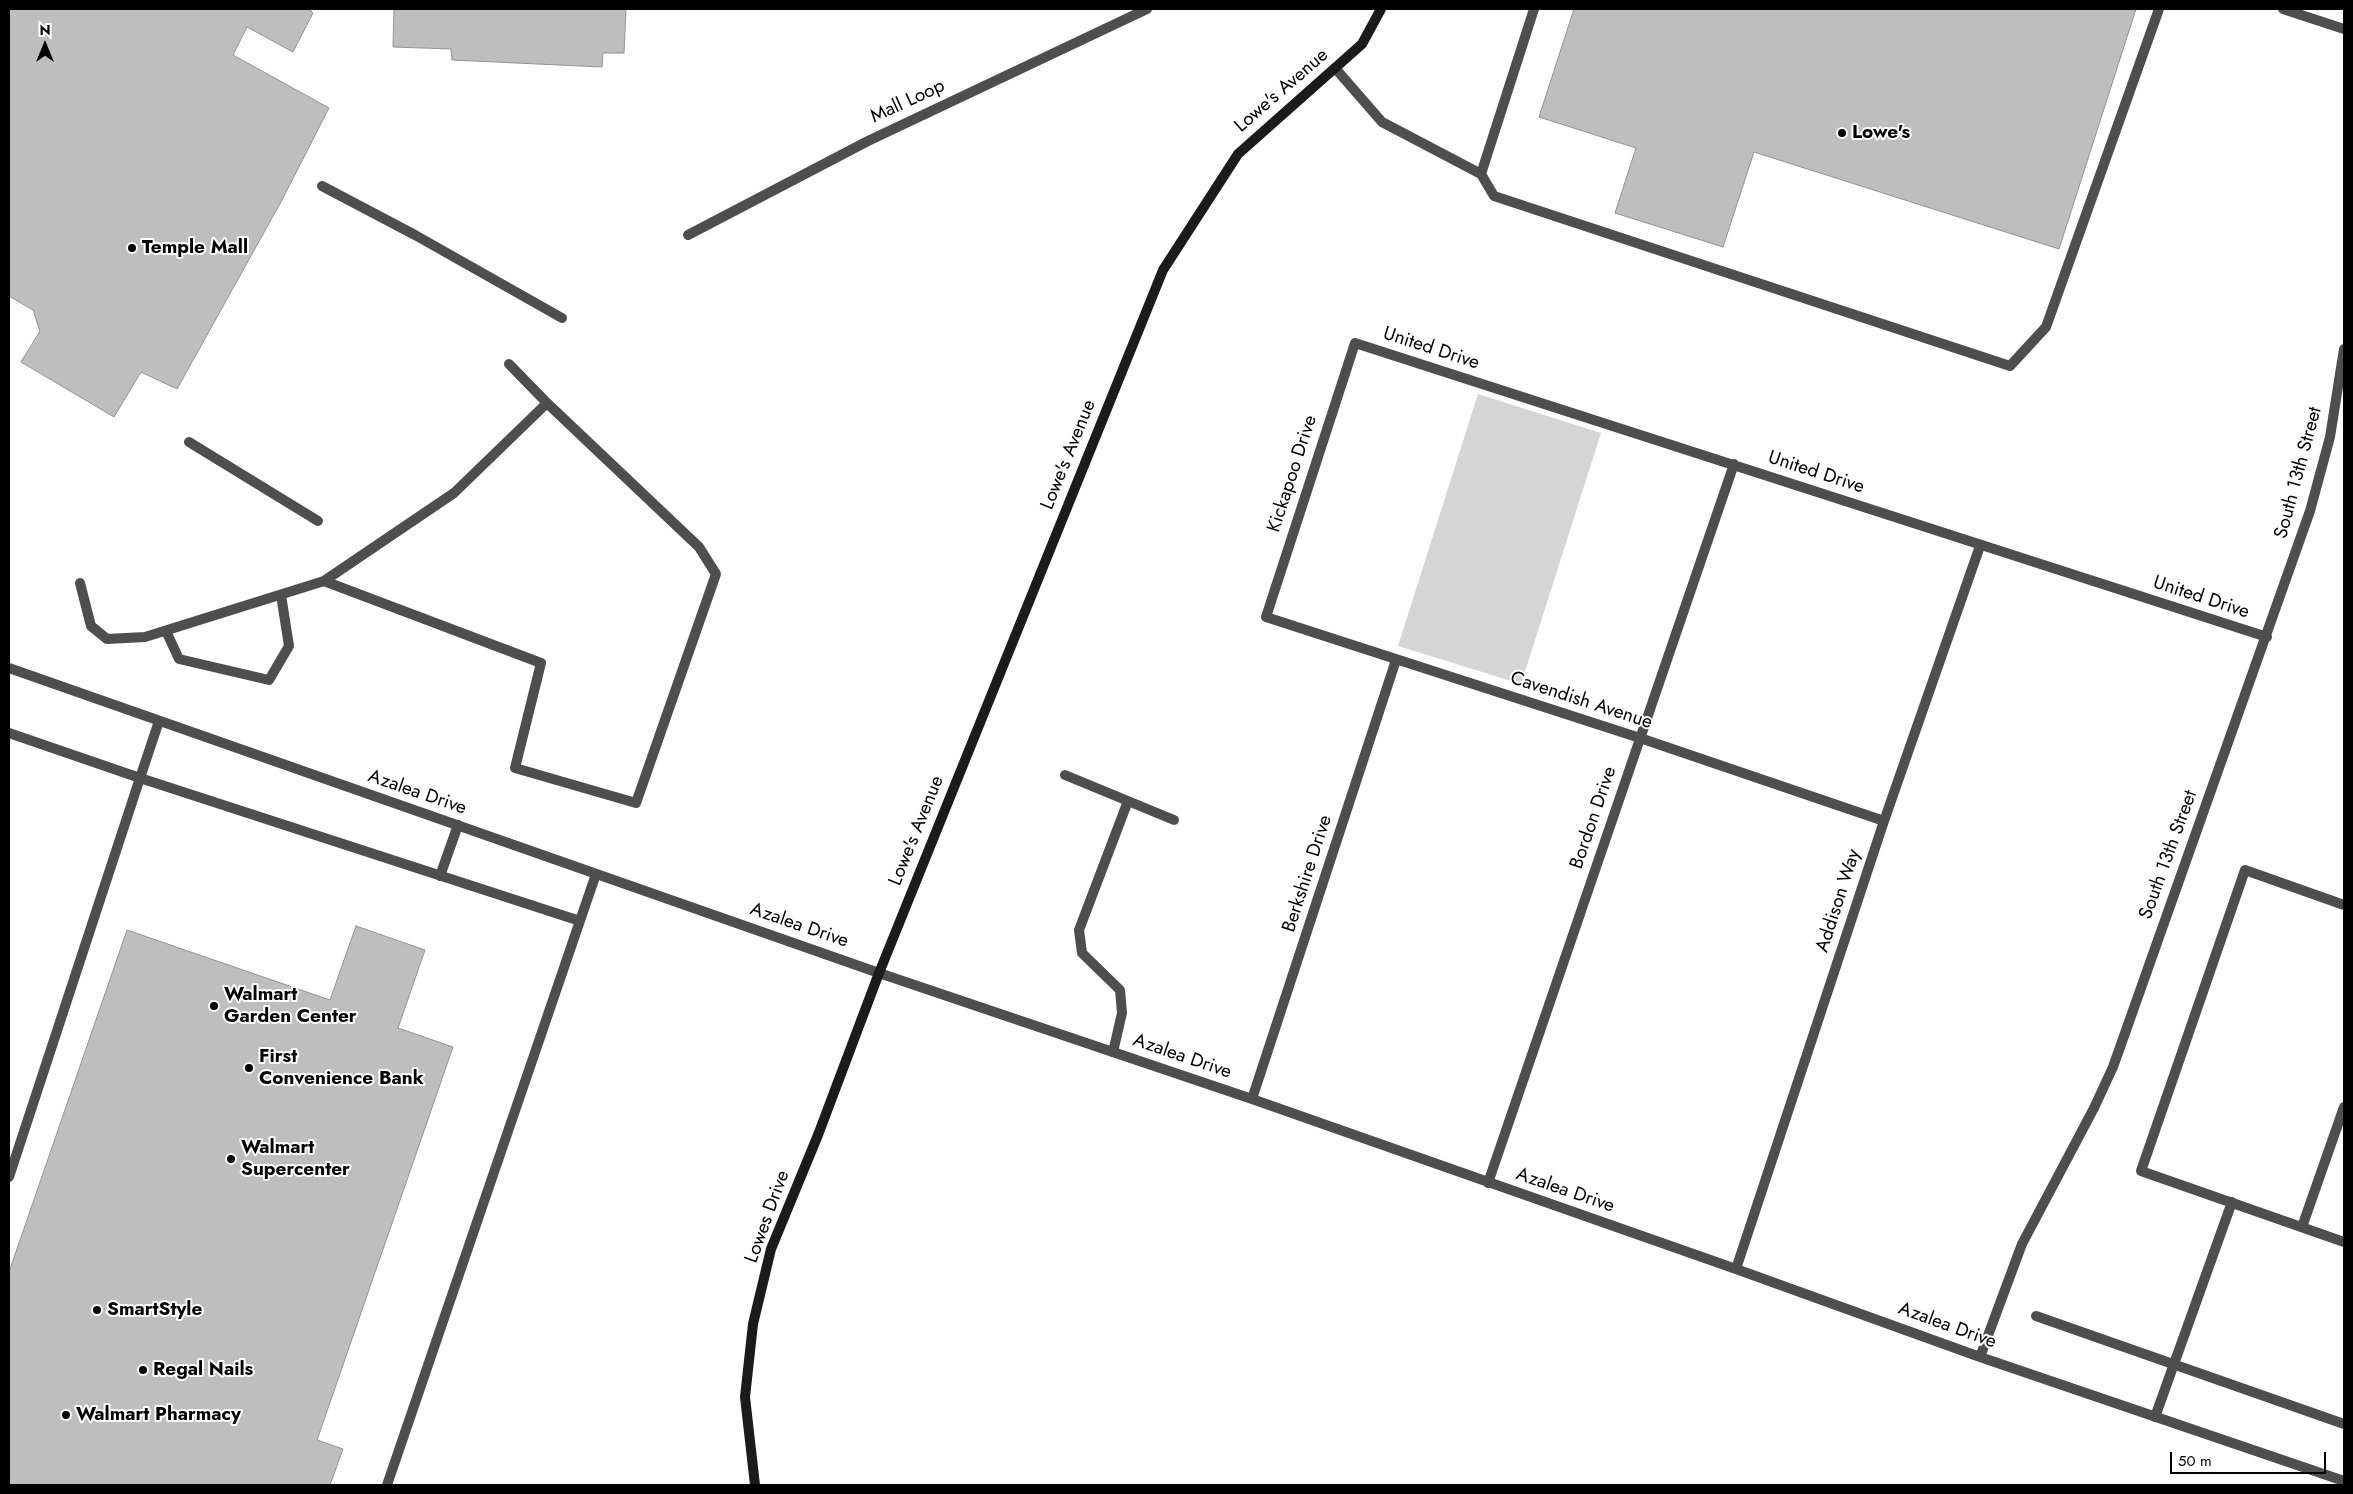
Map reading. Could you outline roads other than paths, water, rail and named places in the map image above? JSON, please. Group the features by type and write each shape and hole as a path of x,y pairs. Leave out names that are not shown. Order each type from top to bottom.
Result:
{"street":[{"name":"Mall Loop","path":"688,235 868,141 1147,9"},
{"name":"Lowe's Avenue","path":"879,973 1163,270 1238,154 1362,44 1381,9"},
{"path":"1481,174 1534,9"},
{"path":"1335,68 1382,122 1481,174 1494,196 2010,366 2046,327 2159,9"},
{"path":"2283,9 2344,29"},
{"path":"322,186 415,235 562,318"},
{"name":"United Drive","path":"1355,343 2267,637"},
{"name":"Kickapoo Drive","path":"1266,616 1355,343"},
{"name":"South 13th Street","path":"1980,1357 2022,1244 2094,1108 2113,1067 2187,854 2267,637 2310,511 2330,437 2342,382 2344,348"},
{"path":"324,581 541,664 515,768 636,803 716,574 699,547 547,404 509,364"},
{"path":"80,583 91,626 107,640 145,637 324,581 454,493 547,404"},
{"path":"189,442 318,521"},
{"name":"Bordon Drive","path":"1488,1184 1734,464"},
{"name":"Addison Way","path":"1736,1269 1884,821 1980,546"},
{"path":"166,631 179,659 269,680 289,646 281,595"},
{"name":"Cavendish Avenue","path":"1266,616 1396,660 1640,738 1884,821"},
{"name":"Berkshire Drive","path":"1252,1099 1396,660"},
{"name":"Azalea Drive","path":"9,668 879,973 1252,1099 1980,1357 2344,1481"},
{"path":"9,1177 159,721"},
{"path":"9,733 140,778 580,921"},
{"path":"1065,775 1174,820"},
{"path":"1113,1052 1122,1014 1120,990 1082,953 1079,930 1128,802"},
{"path":"440,876 458,826"},
{"path":"2344,905 2245,870 2141,1171 2344,1242"},
{"path":"386,1485 596,874"},
{"name":"Lowes Drive","path":"756,1485 745,1397 755,1314 771,1249 818,1135 879,973"},
{"path":"2302,1227 2344,1107"},
{"path":"2155,1417 2232,1202"},
{"path":"2036,1316 2344,1424"}],"place":[{"name":"Lowe's","path":"1842,133"},
{"name":"Temple Mall","path":"132,248"},
{"name":"Walmart Garden Center","path":"214,1006"},
{"name":"First Convenience Bank","path":"249,1068"},
{"name":"Walmart Supercenter","path":"231,1159"},
{"name":"SmartStyle","path":"97,1310"},
{"name":"Regal Nails","path":"143,1370"},
{"name":"Walmart Pharmacy","path":"66,1415"}]}
